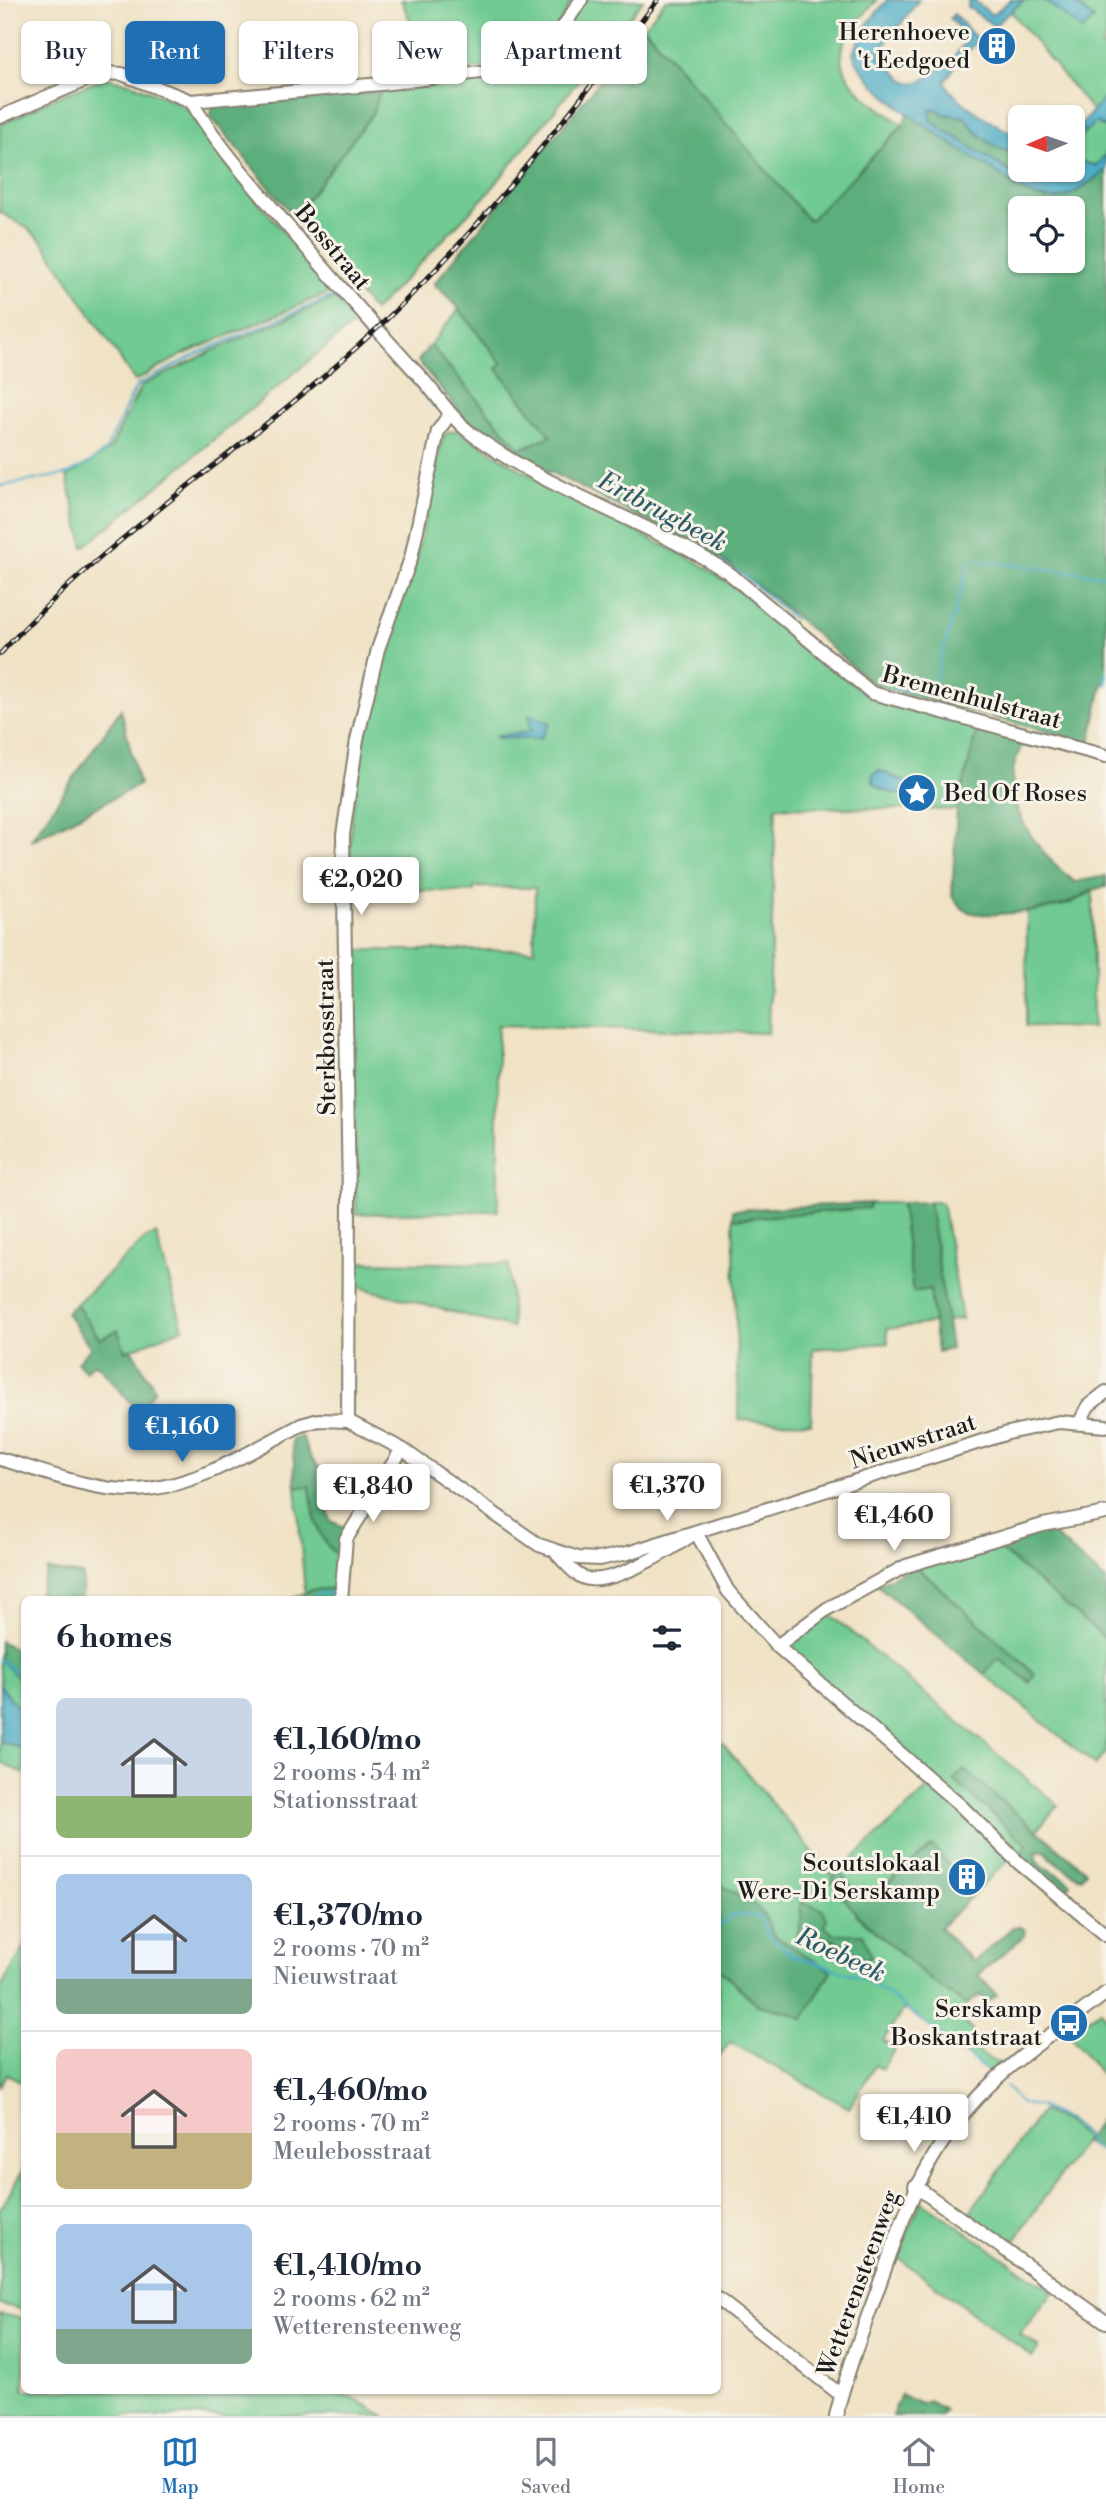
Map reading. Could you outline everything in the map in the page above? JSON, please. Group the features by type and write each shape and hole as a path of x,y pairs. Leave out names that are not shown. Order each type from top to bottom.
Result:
{"street":[{"path":"0,117 102,73 122,74 191,101 408,82 514,68 536,58 549,48 581,0"},
{"name":"Bosstraat","path":"191,101 213,138 366,317 422,378 449,415"},
{"name":"Bremenhulstraat","path":"449,415 510,459 600,508 704,557 729,573 872,694 1106,756"},
{"name":"Sterkbosstraat","path":"348,1421 349,1198 343,835 357,740 378,649 411,558 438,430 449,415"},
{"path":"1080,1422 1088,1406 1106,1392"},
{"path":"0,1459 108,1488 152,1489 199,1476 301,1425 319,1420 348,1421"},
{"name":"Nieuwstraat","path":"348,1421 402,1449 539,1545 564,1556 599,1559 696,1532 1008,1433 1039,1425 1080,1422 1106,1426"},
{"path":"341,1596 346,1539 402,1449"},
{"path":"777,1646 827,1609 906,1566 1043,1525 1106,1513"},
{"path":"696,1532 728,1591 777,1646 961,1806 1019,1863 1106,1935"},
{"name":"Nieuwstraat","path":"553,1551 581,1577 590,1579 621,1574 696,1532"},
{"name":"Wetterensteenweg","path":"836,2416 915,2186 956,2122 980,2095 1044,2038 1106,1993"},
{"path":"915,2186 1106,2322"},
{"path":"721,2302 841,2395"}],"green space":[{"path":"401,0 572,0 561,21 481,21 481,68 467,69 467,21 410,21"},
{"path":"586,0 643,0 626,21 567,21"},
{"path":"666,0 877,0 854,26 844,43 844,69 859,91 903,125 809,222 647,31 647,23"},
{"path":"1024,0 1044,0 1082,30 1094,19 1070,0 1106,0 1106,38 1101,45 1106,50 1106,97 1093,112 1011,12"},
{"path":"647,31 809,221 903,126 908,112 1008,182 1036,196 1008,196 1008,273 1085,273 1085,196 1066,196 1078,191 1106,170 1106,681 1103,681 1090,743 882,688 868,680 773,597 720,558 495,444 469,423 418,361 430,345 520,449 551,436 497,369 502,363 455,304 434,284 597,84 647,84"},
{"path":"481,78 481,84 576,84 489,192 374,311 294,217 372,114 380,92 436,84 467,84 467,80"},
{"path":"111,79 132,84 180,104 190,111 211,145 333,291 182,355 135,381 42,241 27,228 0,212 0,125 54,98 90,84 111,84"},
{"path":"380,92 372,114 294,217 210,116 212,108 217,105"},
{"path":"937,109 944,114 965,117 975,131 988,142 1008,151 1008,170 932,122 930,110"},
{"path":"1095,122 1106,128 1106,153 1097,166 1085,162 1085,133"},
{"path":"334,298 356,322 84,547 67,477 110,449 141,386 210,352"},
{"path":"459,309 502,364 497,369 552,436 520,449 430,345"},
{"path":"458,431 568,498 701,564 754,601 864,693 978,726 957,810 776,807 768,1033 498,1025 498,1211 356,1214 352,950 534,950 535,888 474,887 474,892 408,890 407,884 349,884 351,826 360,752 380,664 415,564 442,441 446,433"},
{"path":"121,709 139,785 30,841"},
{"path":"978,726 1024,740 1014,766 1012,783 1020,816 1028,832 1050,860 1075,882 1106,876 1106,887 1092,890 1062,905 1019,912 975,913 965,910 957,903 952,896 957,810"},
{"path":"1093,891 1093,1028 1026,1026 1027,912 1069,904"},
{"path":"929,1202 942,1202 962,1319 947,1321"},
{"path":"929,1202 951,1349 937,1352 930,1289 913,1292 901,1203"},
{"path":"869,1203 901,1203 913,1291 930,1288 934,1323 887,1329 888,1343 813,1349 811,1423 739,1420 733,1219 869,1207"},
{"path":"869,1203 869,1208 733,1219 733,1210"},
{"path":"156,1234 183,1328 125,1352 100,1339 76,1304 146,1238"},
{"path":"356,1262 509,1264 512,1328 355,1286"},
{"path":"76,1304 100,1339 118,1330 125,1351 131,1349 155,1389 148,1399 151,1409 149,1415 142,1416 98,1365 92,1364 86,1371 77,1362 91,1348 66,1313"},
{"path":"302,1436 313,1460 333,1476 332,1480 321,1488 331,1521 346,1528 340,1556 326,1543 317,1525 310,1486 296,1487 292,1440"},
{"path":"310,1486 317,1525 326,1543 340,1556 338,1588 305,1593 296,1487"},
{"path":"1045,1527 1106,1581 1106,1639 992,1543"},
{"path":"992,1543 1106,1639 1106,1753 1095,1765 984,1674 998,1658 1030,1682 1035,1674 919,1569 912,1567"},
{"path":"912,1567 919,1569 1035,1674 1030,1682 998,1658 984,1674 877,1585"},
{"path":"47,1570 83,1575 82,1596 38,1596"},
{"path":"338,1588 338,1596 298,1596 311,1590"},
{"path":"827,1612 1058,1805 1037,1830 964,1770 954,1780 1028,1845 1019,1855 784,1648"},
{"path":"0,1641 19,1651 21,1644 21,1677 0,1660"},
{"path":"0,1660 21,1682 21,1712 0,1685"},
{"path":"0,1741 21,1748 21,1772 0,1762"},
{"path":"721,1742 833,1876 831,1881 929,1979 966,2005 964,2022 973,2032 969,2040 982,2055 1001,2064 989,2072 905,2008 883,2040 895,2049 882,2069 875,2065 849,2108 730,2042 721,2055 721,1971 758,2005 789,2012 803,2019 792,1947 772,1934 763,1914 757,1908 721,1884","holes":["800,1905 833,1934 852,1936 866,1960 826,1937 806,1939 797,1935 802,1921"]},
{"path":"964,1770 1086,1871 1081,1877 1062,1866 1046,1851 1036,1852 1036,1860 1040,1864 1071,1884 1062,1894 1019,1855 1027,1845 954,1780"},
{"path":"932,1785 1010,1858 974,1894 932,1846 866,1901 838,1872"},
{"path":"932,1846 974,1894 940,1928 974,1962 1013,1927 1020,1926 1025,1930 1024,1936 978,1975 997,1995 987,2002 980,1995 966,2005 929,1979 857,1915 831,1880 838,1871 866,1901"},
{"path":"721,1884 757,1908 763,1914 772,1934 831,1971 803,2019 789,2012 758,2005 721,1971"},
{"path":"803,1902 823,1910 827,1919 824,1926 833,1934 863,1934 871,1957 866,1960 830,1939 797,1935 802,1921 800,1905"},
{"path":"21,1952 21,2081 7,2074 0,2086 0,1990"},
{"path":"1100,2010 1106,2018 1106,2081 1069,2033"},
{"path":"1042,2111 1065,2121 1086,2138 1009,2248 967,2216"},
{"path":"1106,2112 1106,2155 1084,2142"},
{"path":"21,2173 21,2309 0,2304 0,2210"},
{"path":"921,2201 1053,2292 1020,2334 1039,2347 1032,2357 897,2257"},
{"path":"0,2314 21,2318 21,2394 338,2394 357,2400 385,2416 0,2416"},
{"path":"901,2394 920,2404 928,2401 945,2410 941,2416 892,2416"}],"water":[{"path":"887,0 919,0 881,50 880,56 899,75 912,83 926,78 948,62 955,67 945,81 949,88 978,113 1008,131 1008,151 988,142 965,117 944,114 936,109 930,110 932,122 1008,171 1008,181 903,110 863,72 853,53 868,23"},
{"path":"974,0 992,15 1010,0 1024,0 994,26 968,7 968,1"},
{"path":"1044,0 1070,0 1094,19 1082,30"},
{"path":"954,14 978,40 958,63 953,58 968,39 950,18"},
{"path":"1106,96 1106,128 1096,122 1085,132 1085,120"},
{"path":"1106,153 1106,170 1078,191 1066,196 1036,196 1010,182 1085,182 1085,162 1097,166"},
{"path":"529,715 550,723 540,739 497,738 496,736 530,732"},
{"path":"879,770 912,785 921,796 896,794 877,786 872,776"},
{"path":"0,1685 21,1712 21,1748 0,1741"}],"waterway":[{"name":"Ertbrugbeek","path":"0,486 68,474 91,462 106,450 137,385 197,354 335,295 358,321"},
{"path":"388,352 434,407"},
{"name":"Ertbrugbeek","path":"524,460 549,474"},
{"name":"Ertbrugbeek","path":"668,532 742,574 794,619"},
{"path":"891,689 927,692 936,675 970,561"},
{"name":"Ertbrugbeek","path":"978,561 1106,576"},
{"name":"Ertbrugbeek","path":"1106,672 1106,685"},
{"name":"Roebeek","path":"315,1596 334,1593 334,1596"},
{"name":"Roebeek","path":"0,1660 21,1677"},
{"name":"Roebeek","path":"721,1924 730,1915 760,1916 768,1935 792,1955 860,1977 881,1989 987,2071"},
{"name":"Roebeek","path":"1006,2086 1022,2104 1039,2106 1068,2120 1086,2135 1091,2146 1106,2156"}],"railway":[{"path":"0,654 84,572 313,386 399,307 515,180 658,0"}],"place":[{"name":"Herenhoeve 't Eedgoed","path":"997,46"},
{"name":"Bed Of Roses","path":"917,793"},
{"name":"Scoutslokaal Were-Di Serskamp","path":"967,1877"},
{"name":"Serskamp Boskantstraat","path":"1069,2023"}]}
